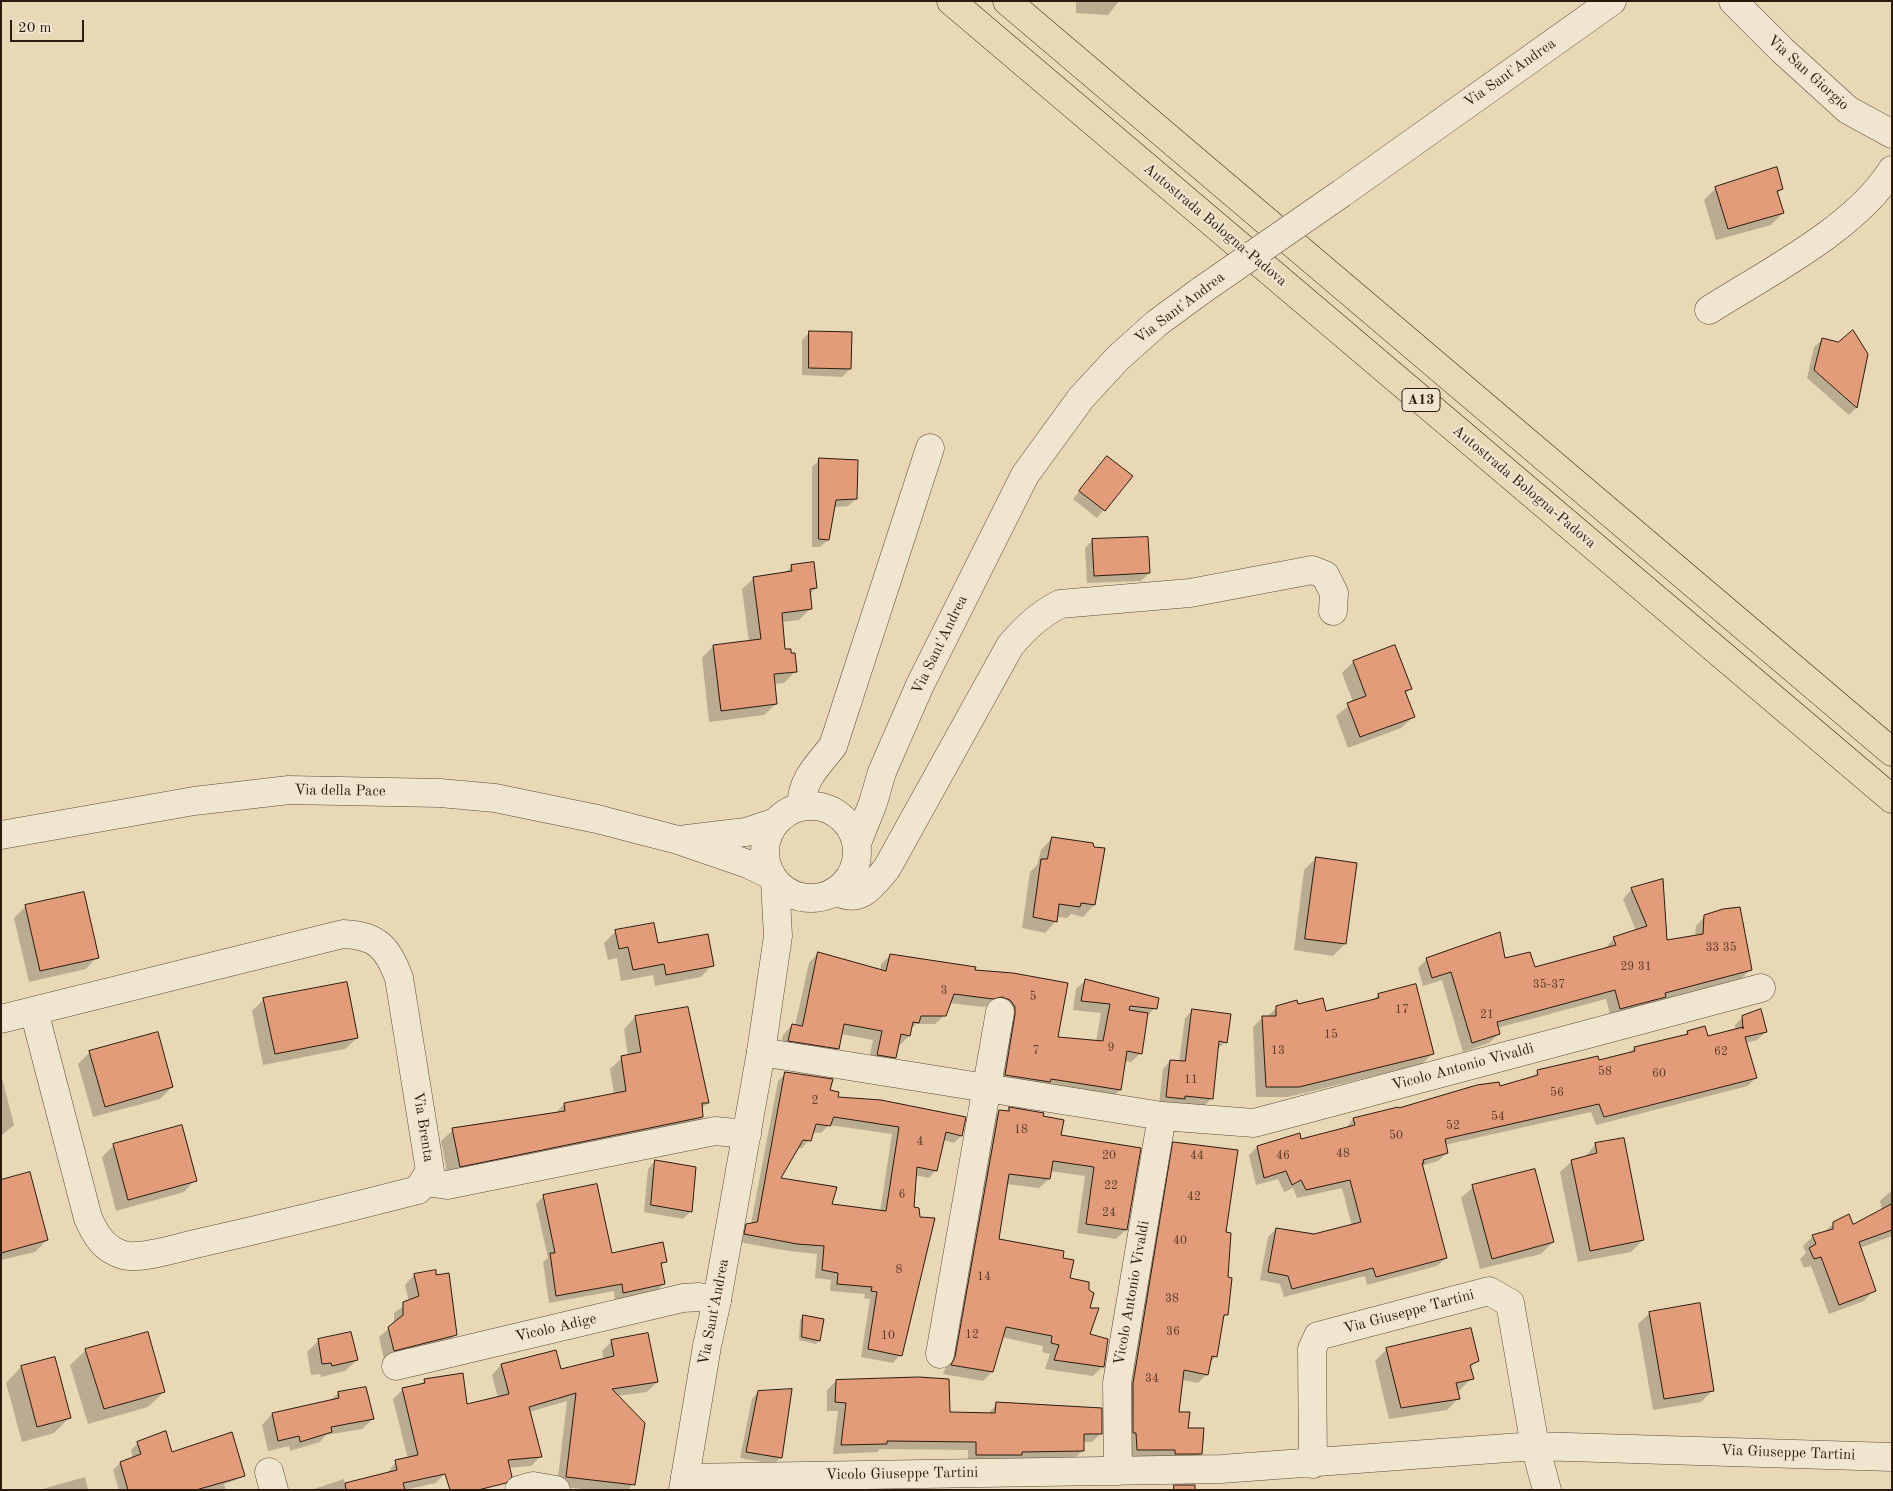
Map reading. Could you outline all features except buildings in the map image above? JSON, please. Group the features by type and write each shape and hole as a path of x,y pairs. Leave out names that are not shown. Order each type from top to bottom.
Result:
{"highway":[{"name":"Autostrada Bologna-Padova","path":"950,1 1892,799"},
{"name":"A13","path":"1007,1 1892,752"}],"street":[{"name":"Via Sant'Andrea","path":"857,843 882,772 920,685 1025,475 1081,398 1118,358 1157,323 1612,1"},
{"name":"Via San Giorgio","path":"1732,1 1848,110 1892,134"},
{"path":"1709,310 1826,236 1879,191 1892,170"},
{"path":"778,936 801,908 825,895 852,875 857,863 857,843 849,824 840,815 815,807 801,795 807,779 833,746 930,448"},
{"path":"815,807 790,810 773,824 766,840 765,854 773,878 782,888 794,895 861,895 869,890 887,868 1010,646 1029,624 1060,604 1190,593 1312,570 1325,575 1334,593 1333,611"},
{"name":"Via Sant'Andrea","path":"815,807 849,799 882,772"},
{"name":"Via della Pace","path":"1,835 194,801 289,790 440,792 495,798 597,819 678,840 748,864 773,878"},
{"name":"Via della Pace","path":"678,840 746,832 773,824"},
{"name":"Via Sant'Andrea","path":"684,1484 707,1346 747,1134 778,936 773,878"},
{"name":"Via Brenta","path":"1,1020 34,1011 343,934 357,934 375,941 389,954 399,978 430,1170 425,1182 418,1190 154,1253 126,1256 108,1249 95,1235 88,1218 34,1011"},
{"name":"Vicolo Antonio Vivaldi","path":"760,1052 1162,1116 1254,1123 1761,988"},
{"path":"940,1354 1000,1012"},
{"name":"Vicolo Antonio Vivaldi","path":"1118,1471 1117,1383 1162,1116"},
{"path":"425,1182 447,1185 715,1131 747,1134"},
{"name":"Via Giuseppe Tartini","path":"1313,1464 1312,1349 1318,1336 1489,1290 1510,1303 1535,1446"},
{"name":"Vicolo Adige","path":"396,1366 683,1298 699,1297 717,1300"},
{"path":"1535,1446 1547,1490"},
{"name":"Via Giuseppe Tartini","path":"1118,1471 1313,1464 1535,1446 1892,1457"},
{"name":"Vicolo Giuseppe Tartini","path":"684,1484 1118,1471"},
{"path":"519,1490 533,1486 556,1490"}]}
